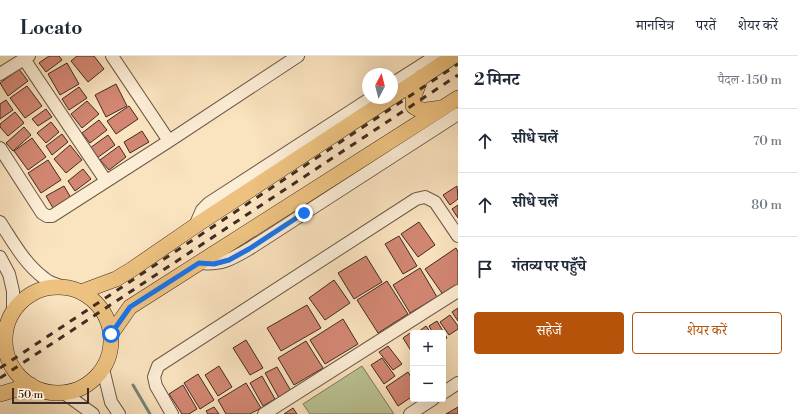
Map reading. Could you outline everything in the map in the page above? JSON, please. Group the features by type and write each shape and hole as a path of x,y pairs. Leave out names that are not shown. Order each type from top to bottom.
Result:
{"main road":[{"path":"398,93 454,56"},
{"path":"421,78 413,100 413,106 416,109 422,110 444,107"},
{"path":"111,334 106,317 96,302 81,292 64,287 44,289 26,298 13,312 6,328 3,348 13,368 31,385 52,393 64,393 80,389 93,380 103,369 111,334 130,307 458,98"},
{"path":"81,292 116,279 380,104"},
{"path":"0,394 31,385"}],"street":[{"path":"112,56 169,141"},
{"path":"0,148 42,213 47,216 52,216 298,56"},
{"path":"398,80 436,56"},
{"path":"0,74 27,58 106,181"},
{"path":"195,226 202,210 209,203 362,104"},
{"path":"199,263 214,264 229,260 249,249 458,114"},
{"path":"172,414 156,386 154,377 158,366 416,199 425,197 435,202 458,236"},
{"path":"0,222 14,244 32,267 45,280 64,287"},
{"path":"0,257 10,274 13,292 13,312"},
{"path":"264,414 458,291"},
{"path":"103,369 111,402 119,414"},
{"path":"446,390 458,383"},
{"path":"64,393 93,414"},
{"path":"410,414 428,402"}],"green space":[{"path":"362,366 394,414 310,414 303,404"}],"building":[{"path":"49,56 59,56 62,60 46,72 39,63"},
{"path":"77,56 94,56 104,69 88,82 71,61"},
{"path":"67,63 79,84 60,95 48,74"},
{"path":"19,69 28,81 8,96 0,83"},
{"path":"116,84 127,106 106,117 95,95"},
{"path":"27,86 42,106 25,118 10,98"},
{"path":"79,87 87,98 69,110 62,99"},
{"path":"6,100 13,110 0,119 0,104"},
{"path":"87,101 99,114 82,128 71,114"},
{"path":"129,106 138,119 116,134 107,121"},
{"path":"46,109 52,117 38,126 32,119"},
{"path":"15,112 24,123 8,136 0,127 0,124"},
{"path":"99,120 107,130 90,143 82,133"},
{"path":"51,122 59,132 46,143 37,133"},
{"path":"24,127 31,135 13,151 6,143"},
{"path":"142,131 149,142 130,153 124,142"},
{"path":"62,134 68,142 52,155 46,146"},
{"path":"108,135 115,145 97,158 90,148"},
{"path":"32,138 46,157 28,170 14,151"},
{"path":"70,145 82,160 66,173 54,159"},
{"path":"119,146 126,157 109,170 100,160"},
{"path":"48,160 61,180 41,193 28,173"},
{"path":"83,169 91,179 75,191 68,181"},
{"path":"64,186 71,198 53,208 46,196"},
{"path":"457,186 458,199 450,205 443,195"},
{"path":"458,205 458,218 452,209"},
{"path":"419,222 435,245 418,257 401,234"},
{"path":"399,236 417,266 403,274 385,244"},
{"path":"456,248 458,252 458,287 444,296 425,269"},
{"path":"366,256 382,282 354,299 338,273"},
{"path":"420,268 437,297 410,313 393,285"},
{"path":"334,280 350,303 325,320 309,298"},
{"path":"387,281 408,314 378,333 357,300"},
{"path":"307,305 321,328 281,351 267,328"},
{"path":"458,308 458,321 452,312"},
{"path":"450,315 458,326 458,329 449,335 440,322"},
{"path":"343,319 358,344 325,364 310,340"},
{"path":"437,321 442,330 431,330 429,326"},
{"path":"426,326 429,330 421,330"},
{"path":"410,333 410,349 403,338"},
{"path":"246,340 263,368 250,375 233,348"},
{"path":"306,341 323,368 294,385 278,358"},
{"path":"388,346 402,364 393,370 379,352"},
{"path":"382,358 395,376 384,384 371,365"},
{"path":"219,366 232,387 218,396 205,375"},
{"path":"277,367 291,391 279,398 265,373"},
{"path":"408,372 410,375 410,398 398,406 386,387"},
{"path":"198,374 214,400 200,409 184,383"},
{"path":"262,376 275,399 263,406 250,383"},
{"path":"246,383 261,408 250,414 226,414 218,400"},
{"path":"183,385 197,409 189,414 182,414 169,394"},
{"path":"214,407 219,414 208,414 206,411"},
{"path":"458,407 458,414 446,414"},
{"path":"293,408 297,414 284,414"}],"waterway":[{"path":"133,385 150,414"}],"railway":[{"path":"0,368 458,64"},
{"path":"0,378 458,75"}],"route":[{"path":"111,334 130,307 199,263 214,264 229,260 249,249 304,213"}]}
